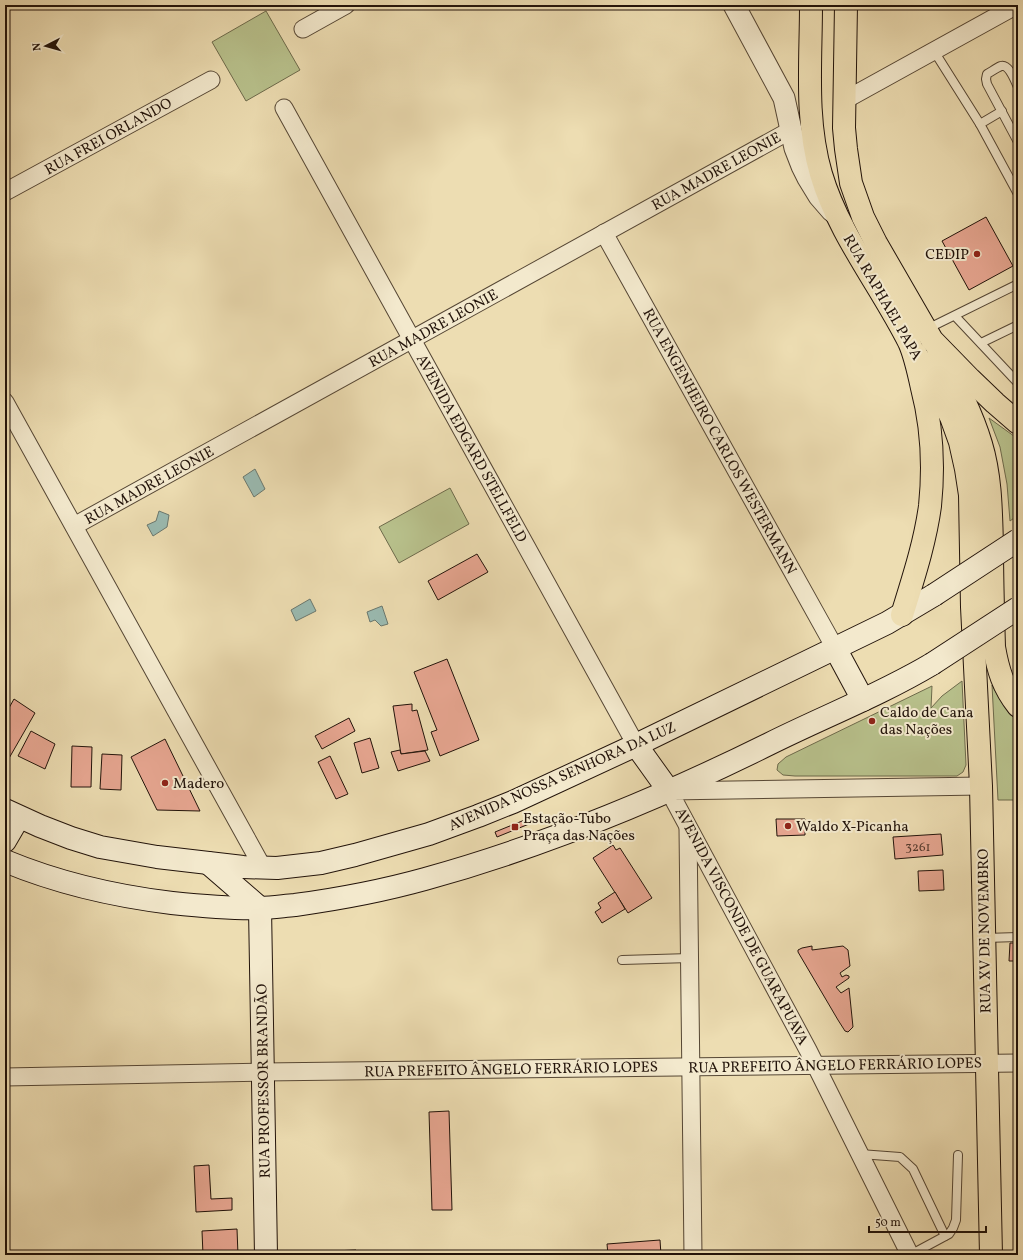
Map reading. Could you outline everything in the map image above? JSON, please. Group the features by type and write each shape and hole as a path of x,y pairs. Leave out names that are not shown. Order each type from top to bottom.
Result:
{"main road":[{"path":"811,5 811,124 821,175 841,222"},
{"name":"RUA RAPHAEL PAPA","path":"846,5 844,128 848,169 863,217 876,244 929,335 965,401 981,445 989,487 994,647 997,666 1002,680 1011,697 1018,706"},
{"name":"RUA RAPHAEL PAPA","path":"841,222 940,395 960,442 970,496 972,607"},
{"path":"929,335 970,379 1018,423"},
{"path":"902,614 923,542 930,507 932,469 930,437 925,400 909,343"},
{"name":"AVENIDA NOSSA SENHORA DA LUZ","path":"12,813 52,831 100,847 157,857 263,868 295,867 320,863 393,845 429,834 499,808 636,745 836,648 902,614 1018,540"},
{"name":"RUA XV DE NOVEMBRO","path":"972,607 981,786 991,1255"},
{"path":"5,861 45,877 85,888 121,895 194,905 260,908 307,903 371,893 452,872 532,846 669,791 863,700 912,675 932,664 1018,608"},
{"path":"836,648 863,700"},
{"path":"636,745 669,791"},
{"path":"5,841 12,813"},
{"path":"208,863 260,908"},
{"name":"RUA PROFESSOR BRANDÃO","path":"260,908 266,1255"}],"street":[{"path":"303,29 346,5"},
{"name":"RUA RAPHAEL PAPA","path":"734,5 784,98 795,148 808,178 819,196 841,222"},
{"path":"845,100 1017,5"},
{"path":"780,89 790,90 801,88 809,83 810,74"},
{"name":"RUA FREI ORLANDO","path":"5,192 211,80"},
{"name":"AVENIDA EDGARD STELLFELD","path":"284,108 636,745"},
{"name":"RUA MADRE LEONIE","path":"74,526 791,130"},
{"name":"RUA ENGENHEIRO CARLOS WESTERMANN","path":"604,233 836,648"},
{"path":"5,402 263,868"},
{"path":"669,791 981,786"},
{"name":"AVENIDA VISCONDE DE GUARAPUAVA","path":"669,791 816,1065 910,1255"},
{"path":"688,827 693,1255"},
{"name":"RUA PREFEITO ÂNGELO FERRÁRIO LOPES","path":"5,1077 263,1072 1018,1063"}],"lane":[{"path":"934,50 980,124 1018,194"},
{"path":"1018,87 1005,66 1001,66 987,74 987,84 1018,142"},
{"path":"980,124 1002,111"},
{"path":"929,335 955,316 1018,284"},
{"path":"955,316 1018,384"},
{"path":"981,343 1018,325"},
{"path":"984,938 1018,937"},
{"path":"622,960 690,958"},
{"path":"860,1154 900,1157 913,1169 945,1236"},
{"path":"910,1255 949,1234 954,1228 956,1220 958,1155"}],"green space":[{"path":"266,11 300,70 246,101 212,42"},
{"path":"989,418 1018,439 1018,515 1010,521 1007,484 1000,447"},
{"path":"450,488 469,524 399,563 379,527"},
{"path":"962,681 966,765 963,772 957,776 795,776 783,775 777,770 778,764 786,757 932,686 931,708 942,696"},
{"path":"992,685 1010,713 1018,722 1018,800 998,800"}],"water":[{"path":"255,469 265,489 254,497 243,477"},
{"path":"159,511 169,515 167,527 153,536 147,525 156,521"},
{"path":"310,599 316,611 296,621 291,610"},
{"path":"382,606 388,624 381,626 375,620 370,622 367,612"}],"building":[{"name":"CEDIP","path":"986,217 1013,266 969,290 942,241"},
{"path":"477,554 488,572 438,600 428,581"},
{"path":"447,659 479,740 440,756 431,732 437,730 414,672"},
{"path":"14,699 35,713 8,760 5,758 5,715"},
{"path":"412,704 412,711 417,710 428,750 401,754 393,706"},
{"path":"349,718 355,731 322,749 315,736"},
{"path":"31,731 55,744 45,769 18,756"},
{"path":"370,738 379,768 362,773 354,743"},
{"name":"Madero","path":"165,739 200,811 157,810 131,757"},
{"path":"72,746 92,747 91,787 71,787"},
{"path":"400,750 401,754 425,751 430,761 398,771 391,752"},
{"path":"102,754 122,755 121,790 100,789"},
{"path":"330,756 348,794 336,799 318,762"},
{"name":"Estação-Tubo Praça das Nações","path":"532,817 534,822 497,837 495,832"},
{"path":"776,819 805,819 805,835 777,836"},
{"path":"941,834 943,855 895,859 893,837"},
{"path":"613,845 616,850 620,848 652,898 628,913 593,858"},
{"path":"943,870 944,890 919,891 918,871"},
{"path":"615,892 625,909 602,923 595,912 601,908 598,903"},
{"path":"1010,943 1018,943 1018,961 1009,961"},
{"path":"812,946 812,950 843,946 848,950 850,966 840,973 842,977 846,975 849,976 849,978 836,987 841,993 849,988 853,1027 848,1032 845,1031 838,1020 798,952 798,950 802,948"},
{"path":"449,1111 452,1210 432,1210 429,1112"},
{"path":"209,1165 211,1199 232,1198 232,1210 196,1212 194,1166"},
{"path":"237,1229 238,1255 203,1255 202,1231"},
{"path":"660,1240 661,1255 608,1255 607,1244"},
{"path":"356,1250 356,1255 333,1255 333,1251"}],"place":[{"name":"CEDIP","path":"977,254"},
{"name":"Caldo de Cana das Nações","path":"872,721"},
{"name":"Madero","path":"165,783"},
{"name":"Waldo X-Picanha","path":"788,826"},
{"name":"Estação-Tubo Praça das Nações","path":"515,827"}]}
